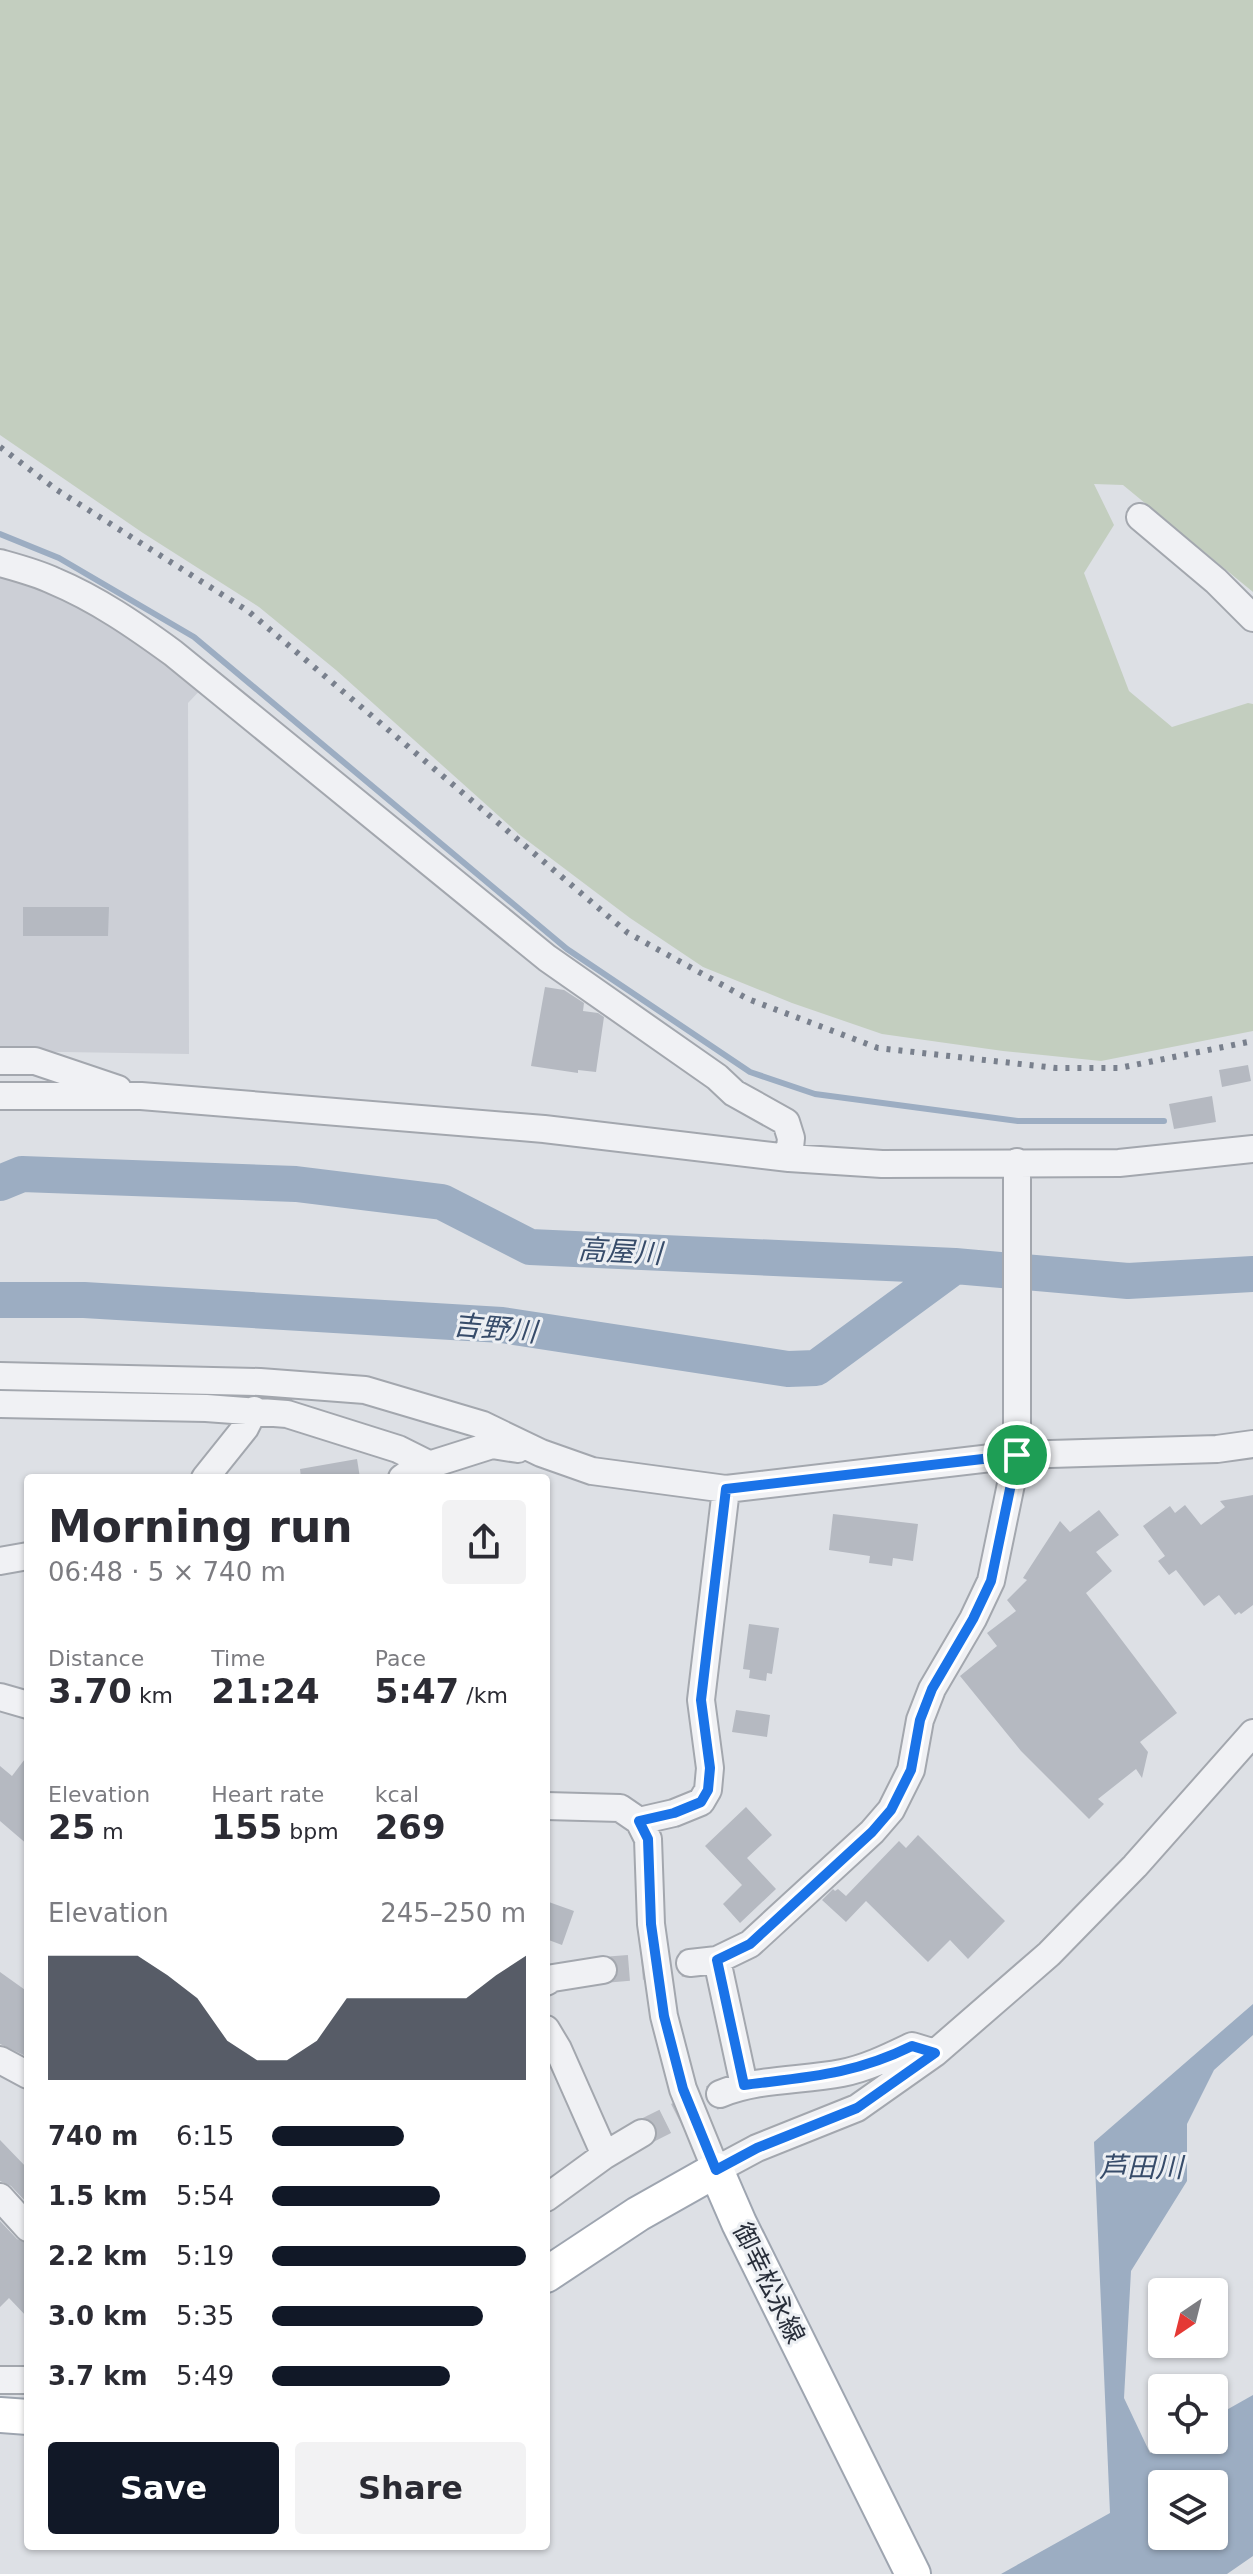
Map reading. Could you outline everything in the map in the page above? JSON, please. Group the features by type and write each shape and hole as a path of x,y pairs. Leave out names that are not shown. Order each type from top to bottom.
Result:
{"main road":[{"name":"御幸松永線","path":"716,2170 739,2223 913,2574"},
{"path":"550,2272 638,2214 716,2170"},
{"path":"0,2415 24,2417"}],"street":[{"path":"1140,517 1216,581 1253,618"},
{"path":"0,563 67,587 138,627 173,653 547,958 717,1077 734,1093 786,1122 791,1138 789,1158"},
{"path":"0,1061 35,1061 141,1096"},
{"path":"0,1096 141,1096 544,1129 789,1158 882,1164 1119,1163 1253,1149"},
{"path":"690,1963 717,1960 750,1944 872,1832 891,1810 911,1770 920,1720 932,1689 973,1619 991,1581 1017,1450 1017,1162"},
{"path":"0,1376 260,1382 365,1390 483,1425 541,1453 592,1471 726,1489 1017,1450 1217,1449 1253,1444"},
{"path":"0,1404 254,1410 287,1414 398,1449 430,1465"},
{"path":"208,1474 245,1428 254,1410"},
{"path":"408,1474 492,1445 541,1453"},
{"path":"639,1821 674,1813 701,1802 708,1790 710,1768 701,1700 726,1489"},
{"path":"0,1561 24,1557"},
{"path":"0,1697 24,1704"},
{"path":"550,1806 620,1808 639,1821 648,1839 651,1924 664,2016 683,2089 716,2170 757,2148 857,2108 935,2053 1049,1954 1135,1866 1253,1733"},
{"path":"717,1960 732,2089 843,2073 881,2061 912,2046 935,2053"},
{"path":"550,1980 603,1970"},
{"path":"550,2036 605,2155"},
{"path":"550,2195 605,2155 642,2133"},
{"path":"0,2197 24,2224"},
{"path":"0,2380 24,2380"}],"shaded area":[{"path":"0,571 77,602 204,686 188,703 189,1054 0,1051"}],"green space":[{"path":"0,0 1253,0 1253,592 1123,485 1094,484 1114,525 1084,573 1129,691 1172,727 1253,704 1253,1031 1101,1061 1003,1051 882,1034 792,1003 703,967 630,918 520,835 336,670 259,607 143,533 0,435"}],"water":[{"name":"芦田川","path":"1253,2004 1253,2035 1214,2070 1187,2124 1187,2181 1131,2271 1124,2398 1148,2454 1228,2454 1228,2409 1253,2395 1253,2556 1227,2574 1001,2574 1110,2513 1094,2142"}],"building":[{"path":"23,907 109,907 108,936 23,936"},
{"path":"545,987 564,990 584,1003 583,1011 604,1017 596,1072 578,1070 578,1073 531,1066"},
{"path":"1248,1065 1251,1081 1222,1087 1219,1070"},
{"path":"1212,1096 1216,1122 1174,1129 1169,1104"},
{"path":"357,1459 359,1474 301,1474 300,1469"},
{"path":"1253,1495 1253,1605 1235,1615 1219,1595 1204,1606 1176,1570 1169,1575 1158,1561 1165,1556 1143,1526 1170,1506 1175,1513 1185,1505 1201,1525 1225,1507 1220,1501"},
{"path":"1099,1510 1119,1535 1096,1552 1112,1571 1086,1593 1177,1713 1140,1742 1148,1752 1142,1778 1136,1769 1098,1799 1104,1804 1089,1819 1021,1751 960,1676 997,1646 987,1633 1016,1611 1007,1600 1027,1580 1023,1578 1060,1521 1070,1532"},
{"path":"833,1514 918,1524 913,1561 893,1558 892,1566 869,1563 870,1556 829,1550"},
{"path":"749,1624 779,1628 772,1674 767,1673 766,1681 749,1678 750,1670 743,1669"},
{"path":"736,1710 770,1715 767,1737 732,1732"},
{"path":"24,1760 24,1842 0,1821 0,1766 12,1776"},
{"path":"746,1807 772,1835 747,1858 776,1889 740,1923 723,1904 742,1885 705,1846"},
{"path":"918,1835 1005,1921 968,1959 950,1940 928,1962 866,1901 846,1922 822,1900 833,1889 846,1896 899,1841 906,1848"},
{"path":"550,1902 574,1911 562,1945 550,1940"},
{"path":"0,1972 24,1989 24,2055 0,2044"},
{"path":"0,2140 24,2165 24,2200 11,2186 0,2181"},
{"path":"0,2221 24,2242 24,2314 9,2298 0,2307"}],"waterway":[{"path":"0,534 59,558 194,637 567,949 750,1072 815,1094 1018,1121 1164,1121"},
{"name":"高屋川","path":"0,1183 22,1174 296,1184 442,1202 530,1247 955,1266 1128,1281 1253,1274"},
{"name":"吉野川","path":"0,1300 84,1300 502,1325 788,1369 816,1368 955,1266"}],"tunnel":[{"path":"603,1970 690,1963"},
{"path":"642,2133 720,2094"}],"railway":[{"path":"0,447 57,490 248,611 628,933 748,999 878,1048 1056,1068 1119,1068 1253,1041"}],"route":[{"path":"1017,1455 991,1581 973,1619 932,1689 920,1720 911,1770 891,1810 872,1832 750,1944 717,1960 744,2085 843,2073 881,2061 912,2046 935,2053 857,2108 757,2148 716,2170 683,2089 664,2016 651,1924 648,1839 639,1821 674,1813 701,1802 708,1790 710,1768 701,1700 726,1489 1017,1455"}]}
